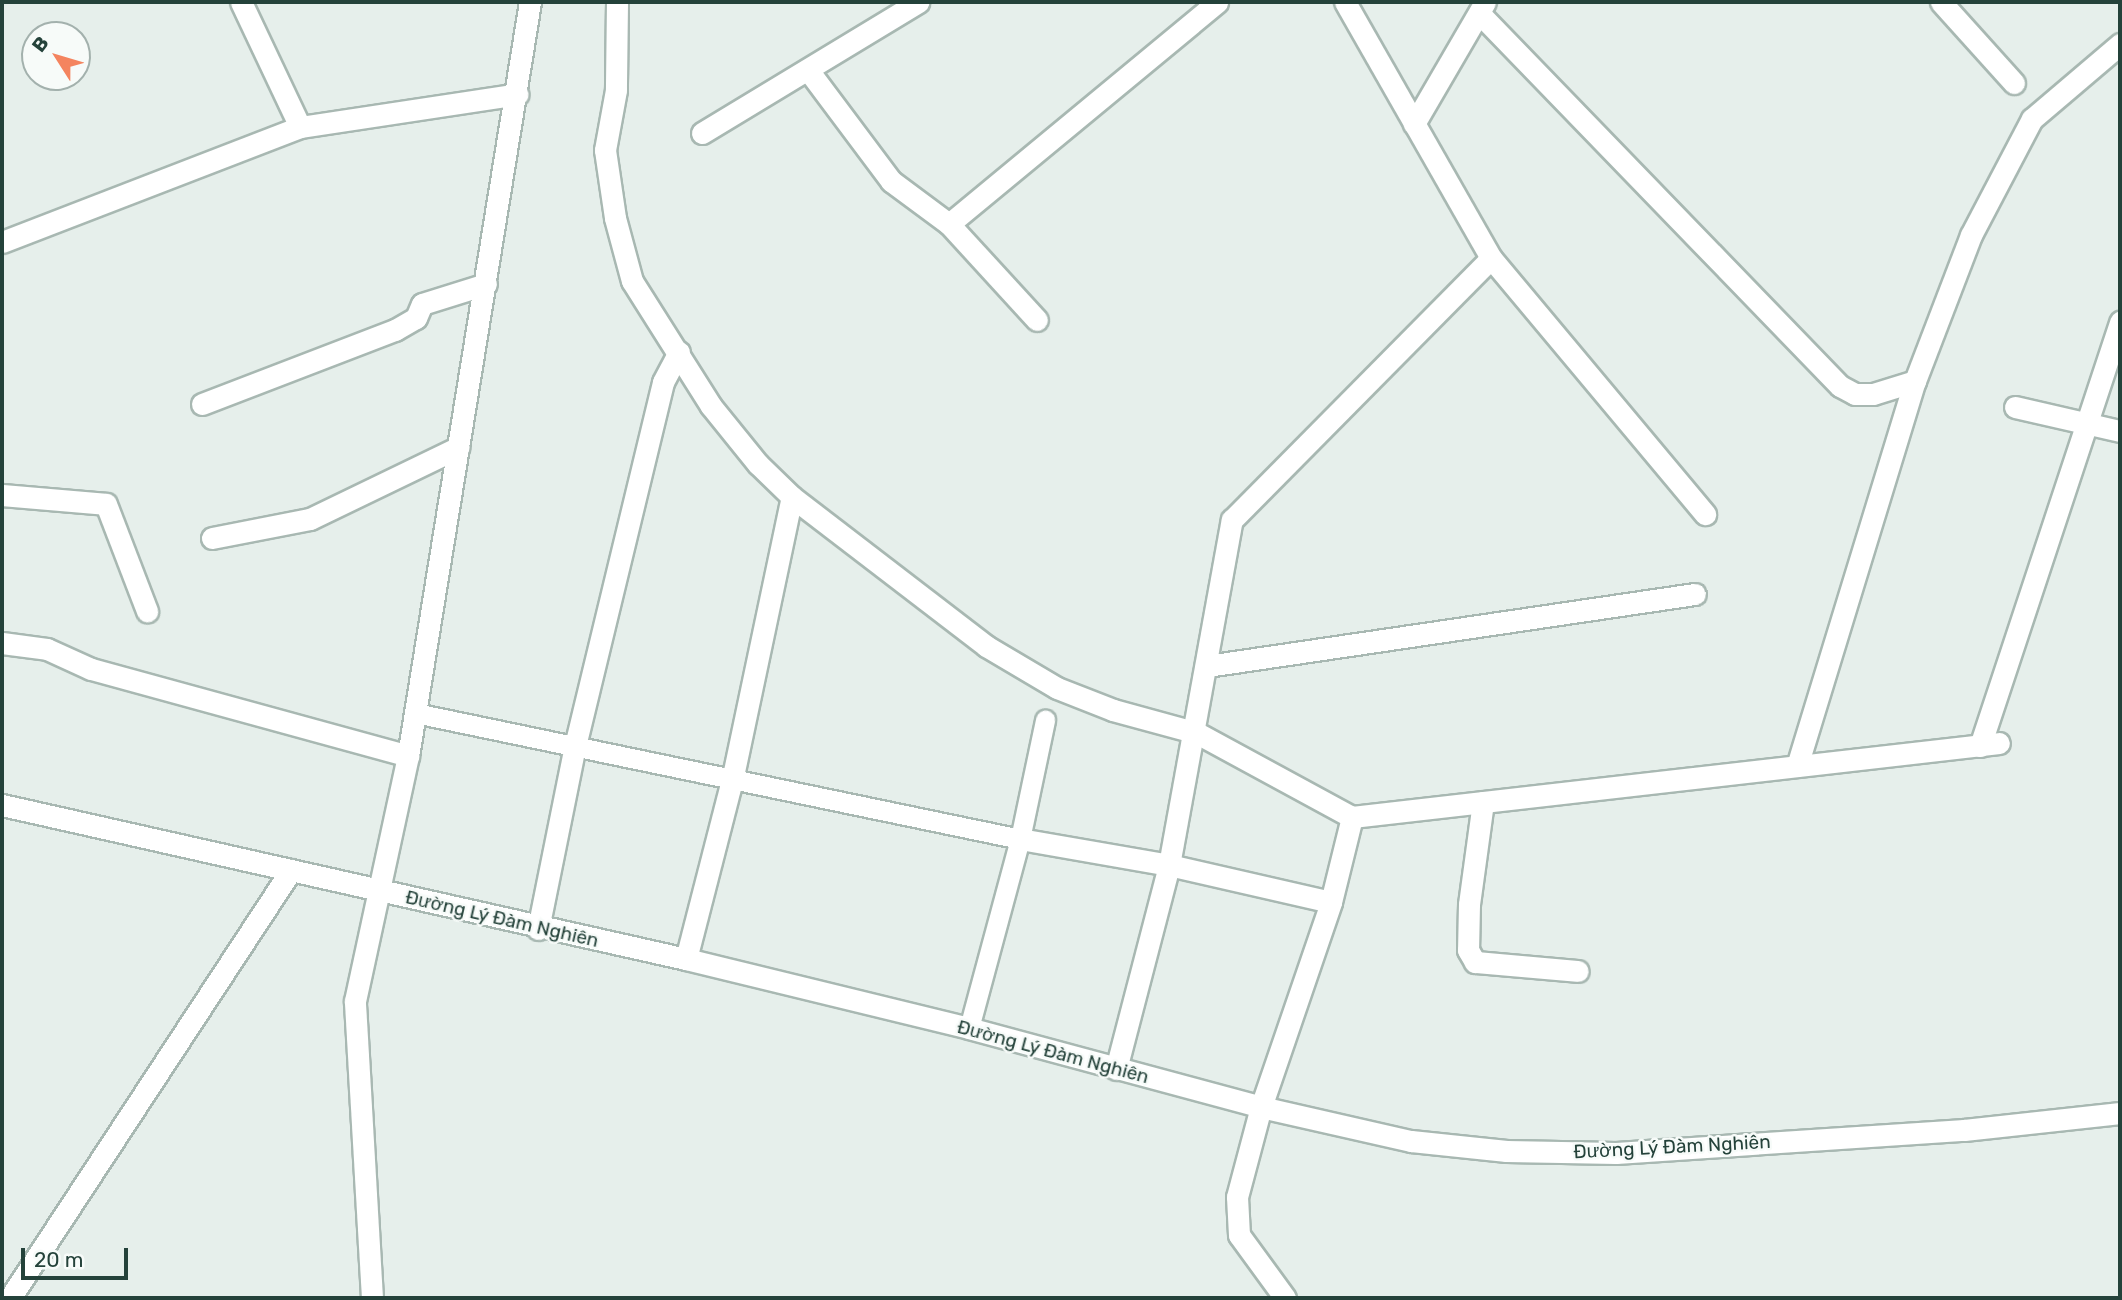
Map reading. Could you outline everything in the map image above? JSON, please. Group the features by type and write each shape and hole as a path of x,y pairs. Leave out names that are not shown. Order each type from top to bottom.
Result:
{"street":[{"path":"241,2 300,127"},
{"path":"372,1298 355,1002 381,892 408,755 518,94 530,2"},
{"path":"617,2 616,90 605,150 615,218 632,281 711,406 758,464 792,497 986,646 1057,688 1113,710 1197,733 1352,817 1989,744 2120,322"},
{"path":"702,133 918,2"},
{"path":"949,224 1217,2"},
{"path":"1345,2 1491,258 1704,514"},
{"path":"1941,2 2014,83"},
{"path":"1414,124 1482,8 1840,386 1855,394 1873,394 1915,381"},
{"path":"1797,766 1915,381 1971,235 2008,158 2032,119 2120,44"},
{"path":"808,70 891,181 949,224 1037,320"},
{"path":"2,242 300,127 518,94"},
{"path":"1116,1069 1169,865 1197,733 1232,520 1491,258"},
{"path":"202,404 395,330 416,318 422,304 486,284"},
{"path":"538,929 575,746 663,382 679,352"},
{"path":"2015,407 2120,431"},
{"path":"212,538 310,519 459,447"},
{"path":"2,495 106,504 147,611"},
{"path":"686,959 733,776 792,497"},
{"path":"1207,666 1695,594"},
{"path":"2,643 47,649 91,669 408,755"},
{"path":"1483,802 1469,904 1468,950 1475,962 1578,971"},
{"name":"Đường Lý Đàm Nghiên","path":"2,805 538,929 686,959 969,1028 1261,1107 1411,1142 1506,1151 1616,1153 1964,1130 2120,1113"},
{"path":"1285,1298 1239,1235 1237,1197 1261,1107 1331,902 1352,817"},
{"path":"1020,839 1169,865 1331,902"},
{"path":"10,1298 291,870"}],"lane":[{"path":"415,713 733,776 1020,839"},
{"path":"969,1028 1020,839 1045,720"}]}
